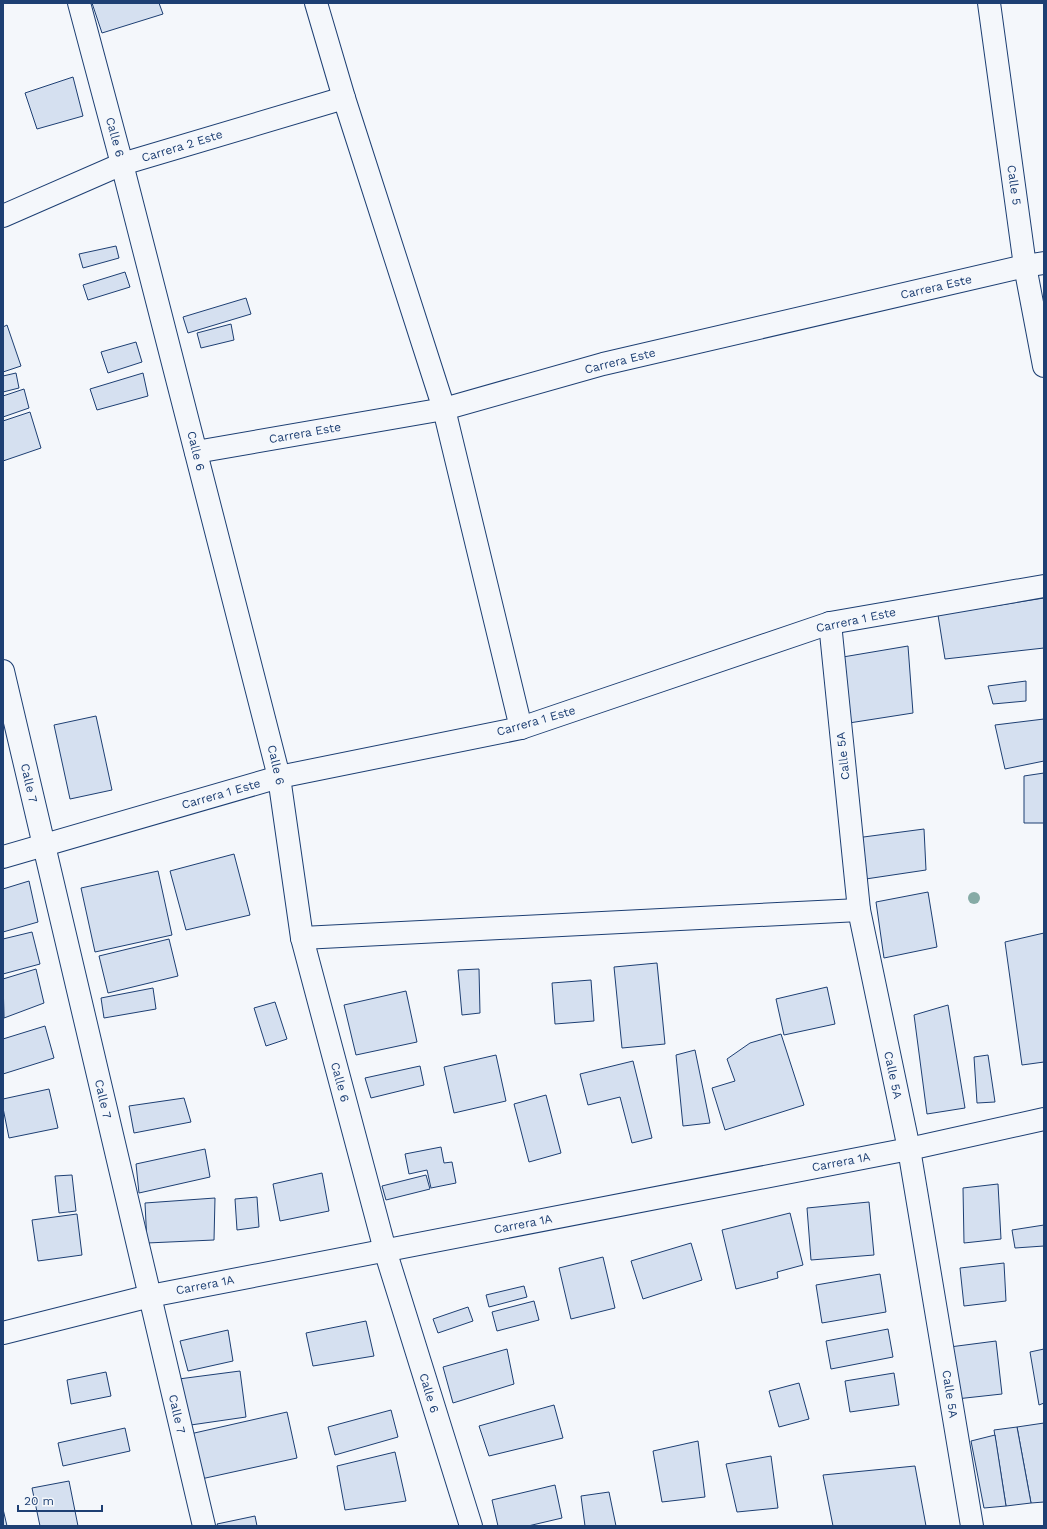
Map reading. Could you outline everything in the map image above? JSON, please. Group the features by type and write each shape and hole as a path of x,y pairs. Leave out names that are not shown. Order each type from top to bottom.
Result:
{"street":[{"name":"Calle 6","path":"79,3 280,777 302,938 385,1250 471,1526"},
{"path":"316,3 344,98 444,409 521,728"},
{"name":"Calle 5","path":"989,3 1034,265 1044,366"},
{"name":"Carrera 2 Este","path":"3,216 122,164 344,98"},
{"name":"Carrera Este","path":"196,452 444,409 603,364 1034,265"},
{"name":"Carrera 1 Este","path":"3,857 280,777 521,728 830,623 1044,586"},
{"name":"Calle 5A","path":"830,623 859,910 909,1149 972,1526"},
{"name":"Calle 7","path":"3,671 204,1526"},
{"path":"302,938 859,910"},
{"name":"Carrera 1A","path":"3,1333 150,1296 909,1149 1044,1119"}],"building":[{"path":"92,3 159,3 163,14 102,33"},
{"path":"73,77 83,116 37,129 25,93"},
{"path":"116,246 119,258 83,268 79,254"},
{"path":"125,272 130,287 88,300 83,285"},
{"path":"246,298 251,314 188,333 183,317"},
{"path":"231,324 234,340 201,348 197,333"},
{"path":"7,325 21,366 3,372 3,327"},
{"path":"136,342 142,362 108,373 101,352"},
{"path":"16,373 19,388 3,392 3,376"},
{"path":"143,373 148,396 97,410 90,389"},
{"path":"24,389 29,408 3,417 3,396"},
{"path":"30,412 41,448 3,461 3,421"},
{"path":"1044,598 1044,648 945,659 938,615"},
{"path":"908,646 913,713 849,723 837,658"},
{"path":"1026,681 1026,701 993,704 988,686"},
{"path":"96,716 112,790 70,799 54,725"},
{"path":"1044,719 1044,761 1005,769 995,725"},
{"path":"1044,773 1044,823 1024,823 1024,776"},
{"path":"924,829 926,870 859,880 856,838"},
{"path":"234,854 250,915 186,930 170,871"},
{"path":"158,871 172,935 95,952 81,888"},
{"path":"29,881 38,922 3,932 3,889"},
{"path":"928,892 937,947 884,958 876,902"},
{"path":"32,932 40,964 3,974 3,939"},
{"path":"1044,933 1044,1062 1022,1065 1005,942"},
{"path":"169,939 178,976 108,993 99,956"},
{"path":"657,963 665,1044 622,1048 614,967"},
{"path":"36,969 44,1003 4,1018 3,979"},
{"path":"479,969 480,1013 462,1015 458,970"},
{"path":"591,980 594,1021 555,1024 552,983"},
{"path":"827,987 835,1024 784,1035 776,999"},
{"path":"153,988 156,1009 104,1018 101,998"},
{"path":"406,991 417,1042 356,1055 344,1005"},
{"path":"275,1002 287,1039 266,1046 254,1008"},
{"path":"948,1005 965,1108 927,1114 914,1015"},
{"path":"45,1026 54,1058 3,1074 3,1039"},
{"path":"781,1034 804,1105 725,1130 712,1088 735,1081 727,1059 750,1043"},
{"path":"695,1050 710,1123 683,1126 676,1055"},
{"path":"496,1055 506,1101 454,1113 444,1067"},
{"path":"988,1055 995,1102 977,1103 974,1057"},
{"path":"633,1061 652,1138 632,1143 620,1097 588,1105 580,1074"},
{"path":"420,1066 424,1085 371,1098 365,1078"},
{"path":"49,1089 58,1128 9,1138 3,1108 3,1099"},
{"path":"546,1095 561,1153 529,1162 514,1104"},
{"path":"184,1098 191,1122 134,1133 129,1106"},
{"path":"441,1147 444,1163 452,1162 456,1183 431,1188 427,1170 409,1174 405,1154"},
{"path":"205,1149 210,1177 139,1193 136,1164"},
{"path":"322,1173 329,1211 280,1221 273,1184"},
{"path":"72,1175 76,1211 59,1213 55,1176"},
{"path":"426,1175 430,1189 386,1200 382,1186"},
{"path":"998,1184 1001,1239 964,1243 963,1188"},
{"path":"257,1197 259,1227 237,1230 235,1199"},
{"path":"215,1198 214,1240 147,1243 145,1203"},
{"path":"869,1202 874,1255 811,1260 807,1208"},
{"path":"790,1213 803,1265 777,1272 778,1278 736,1289 722,1230"},
{"path":"77,1214 82,1255 38,1261 32,1220"},
{"path":"1044,1225 1044,1246 1015,1248 1012,1230"},
{"path":"691,1243 702,1280 643,1299 631,1261"},
{"path":"603,1257 615,1308 571,1319 559,1268"},
{"path":"1004,1263 1006,1301 964,1306 960,1268"},
{"path":"880,1274 886,1312 822,1323 816,1285"},
{"path":"524,1286 527,1297 489,1307 486,1295"},
{"path":"534,1301 539,1320 497,1331 492,1312"},
{"path":"468,1307 473,1321 438,1333 433,1319"},
{"path":"366,1321 374,1356 313,1366 306,1333"},
{"path":"888,1329 893,1357 831,1369 826,1341"},
{"path":"228,1330 233,1361 188,1371 180,1341"},
{"path":"996,1341 1002,1394 947,1400 942,1348"},
{"path":"507,1349 514,1384 453,1403 443,1367"},
{"path":"1044,1349 1044,1403 1039,1405 1030,1352"},
{"path":"240,1371 246,1417 177,1427 171,1380"},
{"path":"106,1372 111,1396 71,1404 67,1380"},
{"path":"894,1373 899,1405 850,1412 845,1381"},
{"path":"799,1383 809,1419 779,1427 769,1391"},
{"path":"554,1405 563,1438 489,1456 479,1426"},
{"path":"391,1410 398,1437 335,1455 328,1427"},
{"path":"287,1412 297,1458 201,1479 190,1434"},
{"path":"1044,1423 1044,1502 1031,1503 1017,1427"},
{"path":"1017,1427 1031,1503 1006,1506 994,1430"},
{"path":"125,1428 130,1451 63,1466 58,1443"},
{"path":"995,1435 1006,1506 984,1508 971,1441"},
{"path":"698,1441 705,1497 662,1502 653,1451"},
{"path":"395,1452 406,1501 345,1510 337,1466"},
{"path":"771,1456 778,1508 737,1512 726,1464"},
{"path":"915,1466 926,1526 833,1526 823,1475"},
{"path":"69,1481 78,1526 40,1526 32,1488"},
{"path":"555,1485 562,1518 528,1526 498,1526 492,1500"},
{"path":"609,1492 616,1526 585,1526 581,1496"},
{"path":"3,1509 7,1526 3,1526"},
{"path":"255,1516 257,1526 218,1526 217,1524"}]}
